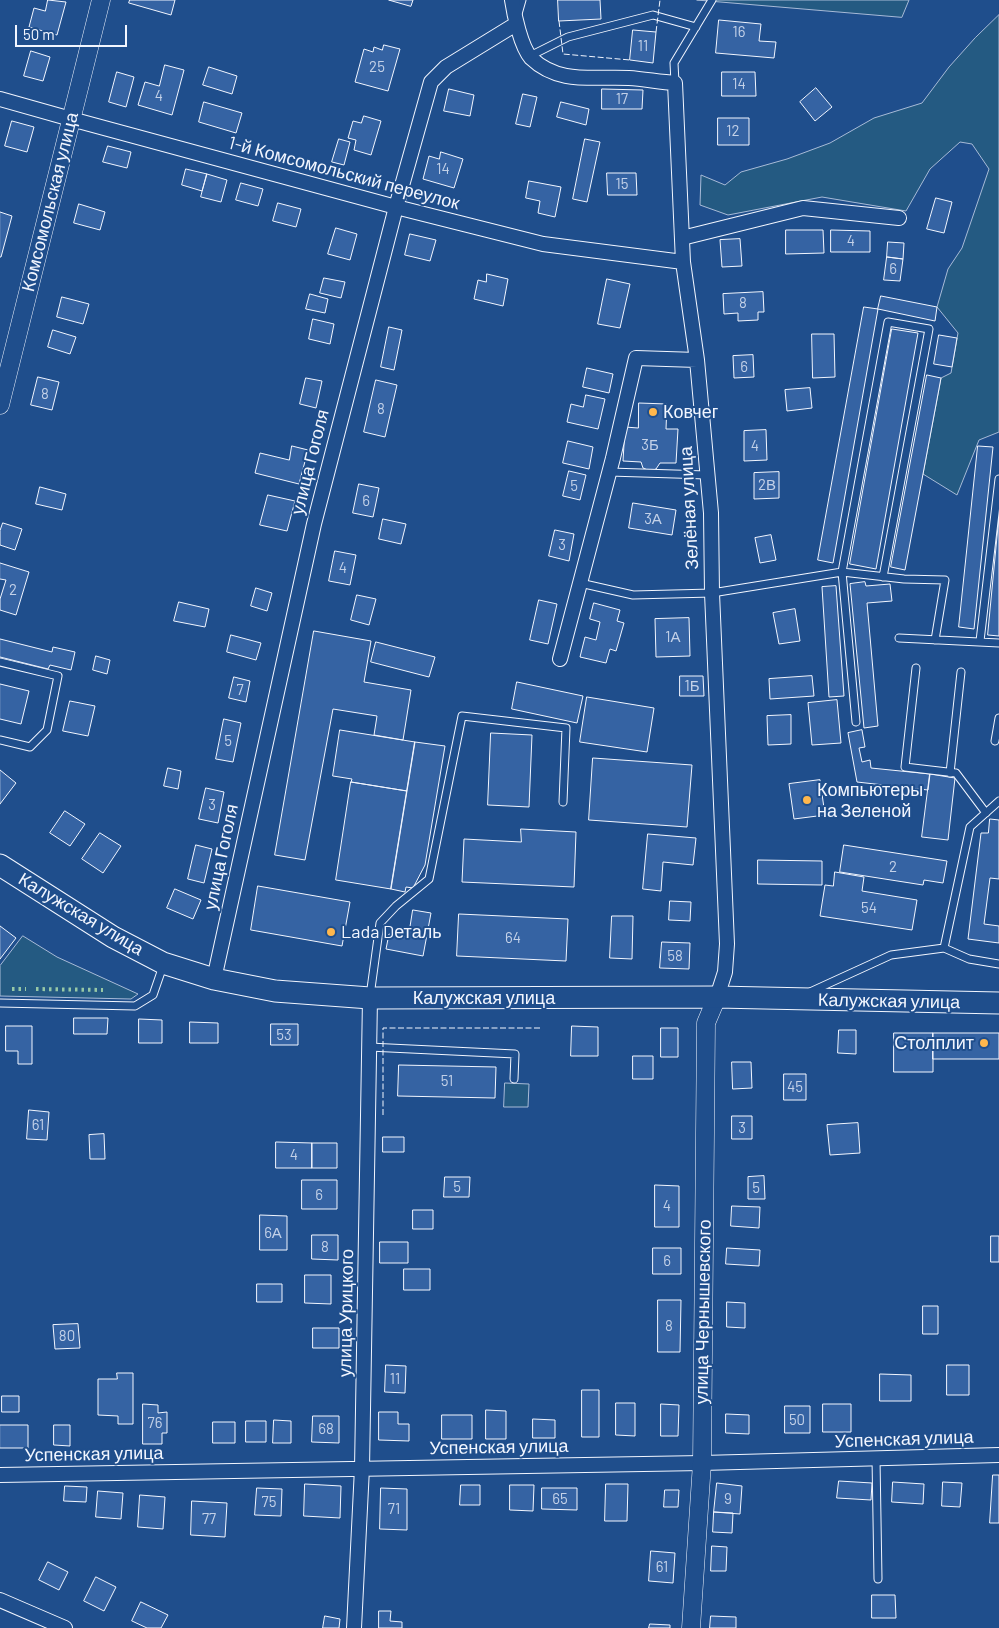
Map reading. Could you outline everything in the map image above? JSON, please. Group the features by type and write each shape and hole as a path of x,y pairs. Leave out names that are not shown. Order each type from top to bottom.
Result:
{"main road":[{"name":"Калужская улица","path":"0,865 114,937 163,963 214,979 275,991 370,998 717,998 999,1003"}],"street":[{"name":"Комсомольская улица","path":"0,405 101,0"},
{"path":"512,0 516,24 530,56 549,72 576,78 628,78 675,83"},
{"name":"улица Гоголя","path":"214,979 314,524 396,207 431,82 446,67 516,24"},
{"name":"Зелёная улица","path":"675,83 684,262 697,360 711,513 712,593 728,944 725,972 717,998"},
{"name":"1-й Комсомольский переулок","path":"0,99 396,207 542,244 684,262"},
{"path":"682,238 802,208 899,218"},
{"path":"560,658 609,472 636,358 697,360"},
{"name":"улица Урицкого","path":"354,1628 362,1468 370,998"},
{"name":"улица Чернышевского","path":"691,1628 702,1463 706,1023 717,998"},
{"name":"Успенская улица","path":"0,1474 702,1463 999,1456"},
{"path":"0,1600 65,1628"}],"lane":[{"path":"516,24 522,0"},
{"path":"675,83 674,64 712,0"},
{"path":"530,56 568,37 653,16 696,28"},
{"path":"856,722 842,572 888,322 929,329 883,577"},
{"path":"609,472 707,475"},
{"path":"980,641 999,479"},
{"path":"580,583 633,595 712,593 842,572 883,577 945,580 935,640"},
{"path":"899,638 999,643"},
{"path":"0,662 58,676 47,730 30,746 0,740"},
{"path":"916,668 905,767 956,773 986,814"},
{"path":"950,772 961,672"},
{"path":"370,998 380,923 396,906 429,879 462,716 566,728 563,802"},
{"path":"995,741 999,718"},
{"path":"944,948 970,826 999,802"},
{"path":"793,999 891,956 944,948 969,959 999,964"},
{"path":"0,1003 135,1006 153,995 163,963"},
{"path":"369,1047 515,1054 514,1079"},
{"path":"876,1459 878,1579"}],"shaded area":[{"path":"697,0 909,0 902,17"},
{"path":"999,15 999,432 979,440 957,495 923,474 941,378 951,373 958,333 937,307 948,269 962,248 989,169 972,144 960,142 930,169 906,211 822,197 728,215 700,205 701,175 725,185 741,172 787,159 830,143 874,118 922,103 949,67"},
{"path":"23,936 57,957 138,994 131,999 0,996 0,966"},
{"path":"505,1083 529,1084 528,1107 504,1107"}],"building":[{"path":"48,0 66,2 57,35 29,27 34,8 45,11"},
{"path":"130,0 175,0 171,15 129,3"},
{"path":"389,0 413,0 411,6"},
{"path":"558,0 600,0 601,19 559,21"},
{"path":"719,20 761,24 759,41 776,42 774,58 716,53"},
{"path":"633,30 656,32 653,63 630,60"},
{"path":"384,45 400,49 388,91 355,82 364,49 373,52 374,47 382,50"},
{"path":"31,51 50,57 43,81 24,76"},
{"path":"165,65 184,70 172,115 138,105 145,82 159,86"},
{"path":"209,67 237,76 232,94 203,85"},
{"path":"117,72 134,77 126,107 109,102"},
{"path":"722,72 755,72 756,96 722,96"},
{"path":"816,88 832,107 815,121 800,102"},
{"path":"449,89 474,95 470,116 444,111"},
{"path":"602,89 643,90 642,109 602,109"},
{"path":"523,94 537,97 530,127 516,124"},
{"path":"204,102 242,113 236,133 199,122"},
{"path":"561,102 589,109 586,125 557,117"},
{"path":"364,116 381,121 371,155 354,150 356,140 348,138 353,121 361,123"},
{"path":"718,118 749,118 749,145 718,145"},
{"path":"12,121 34,127 27,152 5,146"},
{"path":"339,139 350,142 344,165 332,162"},
{"path":"585,139 600,142 587,202 573,199"},
{"path":"108,146 131,152 127,168 103,162"},
{"path":"441,152 463,159 454,188 423,179 429,156 439,159"},
{"path":"186,169 207,174 202,191 182,185"},
{"path":"607,173 636,173 637,195 608,195"},
{"path":"207,174 227,180 221,202 201,197"},
{"path":"529,181 561,187 555,217 538,213 540,201 526,198"},
{"path":"241,183 263,189 258,206 236,200"},
{"path":"936,198 952,202 944,233 927,229"},
{"path":"278,203 301,209 296,227 273,221"},
{"path":"79,204 105,212 100,230 74,223"},
{"path":"0,212 12,216 1,257 0,257"},
{"path":"336,228 357,234 350,260 328,254"},
{"path":"786,230 823,230 824,253 786,254"},
{"path":"831,230 870,231 870,252 831,252"},
{"path":"410,234 436,240 430,261 405,255"},
{"path":"740,239 742,266 722,267 720,240"},
{"path":"888,242 904,243 903,259 887,257"},
{"path":"887,257 903,259 900,281 884,280"},
{"path":"487,274 508,279 503,306 474,299 478,280 486,282"},
{"path":"324,278 345,282 341,298 320,293"},
{"path":"607,279 630,284 620,328 598,324"},
{"path":"763,292 764,312 758,312 758,320 738,321 738,313 724,314 723,294"},
{"path":"310,294 328,299 325,313 306,309"},
{"path":"881,296 937,307 935,321 878,309"},
{"path":"62,297 89,304 83,324 57,317"},
{"path":"864,307 878,309 833,563 818,560"},
{"path":"313,319 334,324 330,344 309,339"},
{"path":"389,327 402,330 394,370 381,367"},
{"path":"892,329 918,333 876,569 850,564"},
{"path":"53,330 76,337 70,354 48,347"},
{"path":"812,334 834,334 835,377 813,378"},
{"path":"939,335 957,338 952,367 934,364"},
{"path":"753,355 754,377 734,378 733,356"},
{"path":"587,368 613,374 609,393 583,387"},
{"path":"927,375 941,378 905,570 891,567"},
{"path":"38,377 59,382 52,410 31,405"},
{"path":"306,378 322,381 316,408 300,404"},
{"path":"376,380 397,385 385,437 364,432"},
{"path":"810,388 812,408 787,411 785,390"},
{"path":"586,395 605,399 598,429 567,422 571,404 583,407"},
{"path":"639,403 667,404 666,429 678,429 676,463 660,463 656,469 650,471 643,468 641,462 623,461 625,427 638,428"},
{"path":"766,430 767,460 744,461 744,431"},
{"path":"568,441 593,447 589,469 563,463"},
{"path":"292,446 308,450 299,484 255,473 260,453 289,460"},
{"path":"978,446 993,447 974,629 959,627"},
{"path":"569,471 586,475 580,500 563,496"},
{"path":"779,472 779,498 754,499 754,473"},
{"path":"359,484 379,488 373,517 353,513"},
{"path":"40,487 66,494 62,510 36,504"},
{"path":"268,495 295,501 287,531 260,525"},
{"path":"633,503 676,510 672,535 629,528"},
{"path":"999,516 999,636 988,635"},
{"path":"383,519 406,524 401,544 379,539"},
{"path":"3,523 22,529 15,550 0,545 0,531"},
{"path":"555,530 574,534 569,561 549,556"},
{"path":"771,535 776,560 760,563 755,538"},
{"path":"335,551 356,555 350,585 329,581"},
{"path":"0,563 29,572 16,615 0,610 0,599 6,580 0,579"},
{"path":"865,582 866,586 890,584 892,601 867,603 878,726 864,728 850,584"},
{"path":"836,586 844,696 829,697 822,587"},
{"path":"256,588 272,593 267,611 251,606"},
{"path":"357,595 376,599 369,625 351,620"},
{"path":"539,600 557,604 548,644 530,640"},
{"path":"179,602 209,609 205,627 174,621"},
{"path":"594,603 620,610 617,621 624,623 616,651 610,649 606,663 580,657 585,637 596,640 600,622 590,619"},
{"path":"795,609 800,641 779,644 773,613"},
{"path":"689,618 690,656 656,657 655,619"},
{"path":"314,631 371,641 364,682 411,690 403,740 374,735 377,716 333,709 305,860 275,855"},
{"path":"231,635 261,643 256,660 227,652"},
{"path":"0,639 52,652 53,647 75,652 71,670 50,665 48,669 0,657"},
{"path":"376,642 435,657 429,677 371,662"},
{"path":"96,656 110,660 107,674 93,670"},
{"path":"680,676 703,676 704,696 680,696"},
{"path":"812,676 814,696 770,699 769,679"},
{"path":"234,677 250,681 246,702 229,698"},
{"path":"517,682 583,696 577,723 512,709"},
{"path":"0,684 29,691 21,724 0,719"},
{"path":"587,697 654,708 647,752 580,742"},
{"path":"837,700 841,743 812,745 808,703"},
{"path":"70,701 95,706 88,736 63,731"},
{"path":"791,715 791,744 768,745 767,716"},
{"path":"224,719 241,723 233,762 216,759"},
{"path":"340,730 415,742 407,791 351,782 352,779 333,776"},
{"path":"862,730 865,747 859,748 862,762 870,760 871,768 930,774 928,790 857,782 848,733"},
{"path":"491,733 532,735 529,807 488,805"},
{"path":"415,742 445,746 425,865 413,888 406,887 405,892 391,889"},
{"path":"593,758 692,765 687,827 589,820"},
{"path":"168,768 181,771 178,789 164,786"},
{"path":"0,770 16,783 0,804"},
{"path":"930,774 955,778 948,840 922,837"},
{"name":"Компьютеры на Зеленой","path":"820,780 825,815 794,819 789,784"},
{"path":"351,782 407,791 391,889 336,880"},
{"path":"206,788 224,792 218,823 199,819"},
{"path":"65,811 85,824 70,846 50,833"},
{"path":"990,819 999,820 999,879 990,878 984,924 999,926 999,943 968,939 981,833 988,833"},
{"path":"521,829 576,832 574,887 462,882 464,839 521,842"},
{"path":"100,833 121,846 103,873 82,859"},
{"path":"648,834 696,838 693,865 663,862 661,891 643,889"},
{"path":"196,845 212,849 204,883 188,879"},
{"path":"844,845 947,861 943,883 924,880 923,885 840,872"},
{"path":"758,860 822,861 822,885 758,884"},
{"path":"835,872 864,877 862,891 917,900 912,930 820,916 825,885 833,886"},
{"path":"258,886 350,902 342,946 251,930"},
{"path":"175,889 201,900 193,919 167,908"},
{"path":"670,901 691,902 690,921 669,920"},
{"path":"413,910 431,913 423,956 386,949 389,934 408,937"},
{"path":"459,914 568,919 566,961 457,956"},
{"path":"612,916 633,916 632,959 610,958"},
{"path":"0,926 16,938 0,959"},
{"path":"662,942 690,943 689,969 660,968"},
{"path":"74,1018 108,1018 107,1034 74,1034"},
{"path":"139,1019 162,1020 162,1043 139,1043"},
{"path":"190,1022 218,1023 218,1043 190,1043"},
{"path":"271,1024 298,1024 298,1045 271,1045"},
{"path":"6,1026 32,1026 32,1064 18,1064 18,1051 6,1051"},
{"path":"572,1026 598,1027 598,1056 571,1056"},
{"path":"661,1028 678,1028 678,1057 661,1057"},
{"path":"839,1030 856,1030 856,1054 838,1053"},
{"path":"894,1033 933,1033 933,1072 894,1072"},
{"path":"933,1033 999,1033 999,1059 933,1059"},
{"path":"633,1056 653,1056 653,1079 633,1079"},
{"path":"732,1062 751,1062 752,1088 733,1089"},
{"path":"399,1065 496,1067 495,1098 398,1096"},
{"path":"784,1074 806,1074 806,1100 784,1100"},
{"path":"29,1110 49,1112 47,1140 27,1139"},
{"path":"732,1116 752,1116 752,1139 732,1139"},
{"path":"858,1123 860,1153 830,1155 827,1125"},
{"path":"104,1134 105,1159 90,1159 89,1135"},
{"path":"383,1137 404,1137 404,1152 383,1152"},
{"path":"276,1142 312,1143 312,1168 276,1168"},
{"path":"312,1143 337,1143 337,1168 312,1168"},
{"path":"764,1176 765,1199 748,1199 748,1177"},
{"path":"445,1177 470,1177 469,1197 444,1197"},
{"path":"302,1180 337,1180 337,1209 302,1209"},
{"path":"655,1185 679,1186 679,1227 655,1227"},
{"path":"732,1206 760,1207 759,1228 731,1226"},
{"path":"413,1210 433,1210 433,1229 413,1229"},
{"path":"260,1215 287,1216 287,1250 260,1250"},
{"path":"312,1235 338,1235 338,1260 312,1259"},
{"path":"991,1236 999,1236 999,1262 991,1262"},
{"path":"380,1242 408,1242 408,1263 380,1263"},
{"path":"653,1248 681,1248 681,1274 653,1274"},
{"path":"727,1248 760,1250 759,1266 726,1264"},
{"path":"404,1269 430,1269 430,1290 404,1290"},
{"path":"305,1275 331,1275 331,1304 305,1303"},
{"path":"257,1284 282,1284 282,1302 257,1302"},
{"path":"658,1300 681,1300 680,1352 658,1352"},
{"path":"727,1302 745,1303 745,1328 727,1327"},
{"path":"923,1306 938,1306 938,1334 923,1334"},
{"path":"78,1324 80,1348 55,1349 53,1325"},
{"path":"313,1328 339,1328 339,1348 313,1348"},
{"path":"386,1365 406,1366 405,1393 385,1392"},
{"path":"947,1365 969,1365 969,1395 947,1395"},
{"path":"117,1373 133,1373 133,1424 118,1424 118,1416 98,1415 98,1379 117,1379"},
{"path":"880,1374 911,1375 911,1401 880,1401"},
{"path":"582,1390 599,1390 599,1437 582,1437"},
{"path":"2,1396 19,1396 19,1412 2,1412"},
{"path":"616,1403 635,1403 635,1436 616,1435"},
{"path":"143,1404 158,1405 158,1413 167,1412 167,1433 162,1433 162,1444 143,1444"},
{"path":"661,1404 679,1405 678,1436 661,1436"},
{"path":"823,1404 851,1404 851,1432 823,1432"},
{"path":"785,1406 810,1406 810,1433 785,1433"},
{"path":"486,1410 506,1411 506,1439 486,1439"},
{"path":"379,1412 398,1412 398,1424 409,1424 409,1441 379,1440"},
{"path":"726,1414 749,1415 749,1434 726,1433"},
{"path":"442,1415 472,1415 472,1439 442,1439"},
{"path":"313,1416 339,1416 339,1443 312,1442"},
{"path":"533,1419 555,1420 555,1438 533,1438"},
{"path":"274,1420 291,1421 291,1443 273,1443"},
{"path":"246,1421 266,1421 266,1442 246,1442"},
{"path":"213,1422 235,1422 235,1443 213,1443"},
{"path":"0,1425 28,1425 28,1448 0,1448"},
{"path":"54,1425 70,1425 70,1446 54,1445"},
{"path":"993,1475 999,1475 999,1523 990,1523"},
{"path":"839,1481 872,1483 871,1500 837,1498"},
{"path":"893,1482 924,1484 923,1504 892,1502"},
{"path":"943,1482 962,1483 960,1507 942,1506"},
{"path":"717,1483 742,1486 740,1514 714,1512"},
{"path":"305,1484 341,1486 340,1518 304,1516"},
{"path":"606,1484 628,1484 627,1521 605,1521"},
{"path":"461,1485 480,1485 480,1505 460,1505"},
{"path":"510,1485 534,1485 533,1511 510,1510"},
{"path":"65,1486 87,1487 86,1502 64,1501"},
{"path":"257,1488 282,1489 281,1516 255,1515"},
{"path":"381,1488 407,1489 407,1530 380,1529"},
{"path":"542,1488 577,1488 577,1510 542,1509"},
{"path":"665,1490 679,1490 678,1507 664,1507"},
{"path":"98,1491 123,1493 121,1519 96,1517"},
{"path":"140,1495 165,1497 163,1529 138,1527"},
{"path":"192,1501 227,1503 225,1537 191,1535"},
{"path":"714,1512 733,1513 732,1533 713,1532"},
{"path":"712,1546 727,1547 726,1571 711,1571"},
{"path":"651,1551 675,1553 673,1583 649,1581"},
{"path":"48,1562 68,1572 59,1590 39,1580"},
{"path":"96,1577 116,1587 104,1611 84,1601"},
{"path":"872,1595 895,1595 896,1618 872,1618"},
{"path":"141,1602 168,1615 161,1628 147,1628 132,1621"},
{"path":"379,1611 391,1611 390,1621 402,1622 402,1628 379,1628"},
{"path":"325,1616 340,1619 339,1628 323,1628"},
{"path":"711,1616 736,1617 736,1628 710,1628"},
{"path":"650,1624 670,1625 670,1628 649,1628"}],"hedge":[{"path":"12,989 26,989"},
{"path":"36,989 103,990"}],"fence":[{"path":"656,32 660,0"},
{"path":"559,21 563,54 630,60"},
{"path":"383,1115 383,1028 541,1028"}],"place":[{"name":"Ковчег","path":"653,412"},
{"name":"Компьютеры на Зеленой","path":"807,800"},
{"name":"Lada Dеталь","path":"331,932"},
{"name":"Столплит","path":"984,1043"}]}
